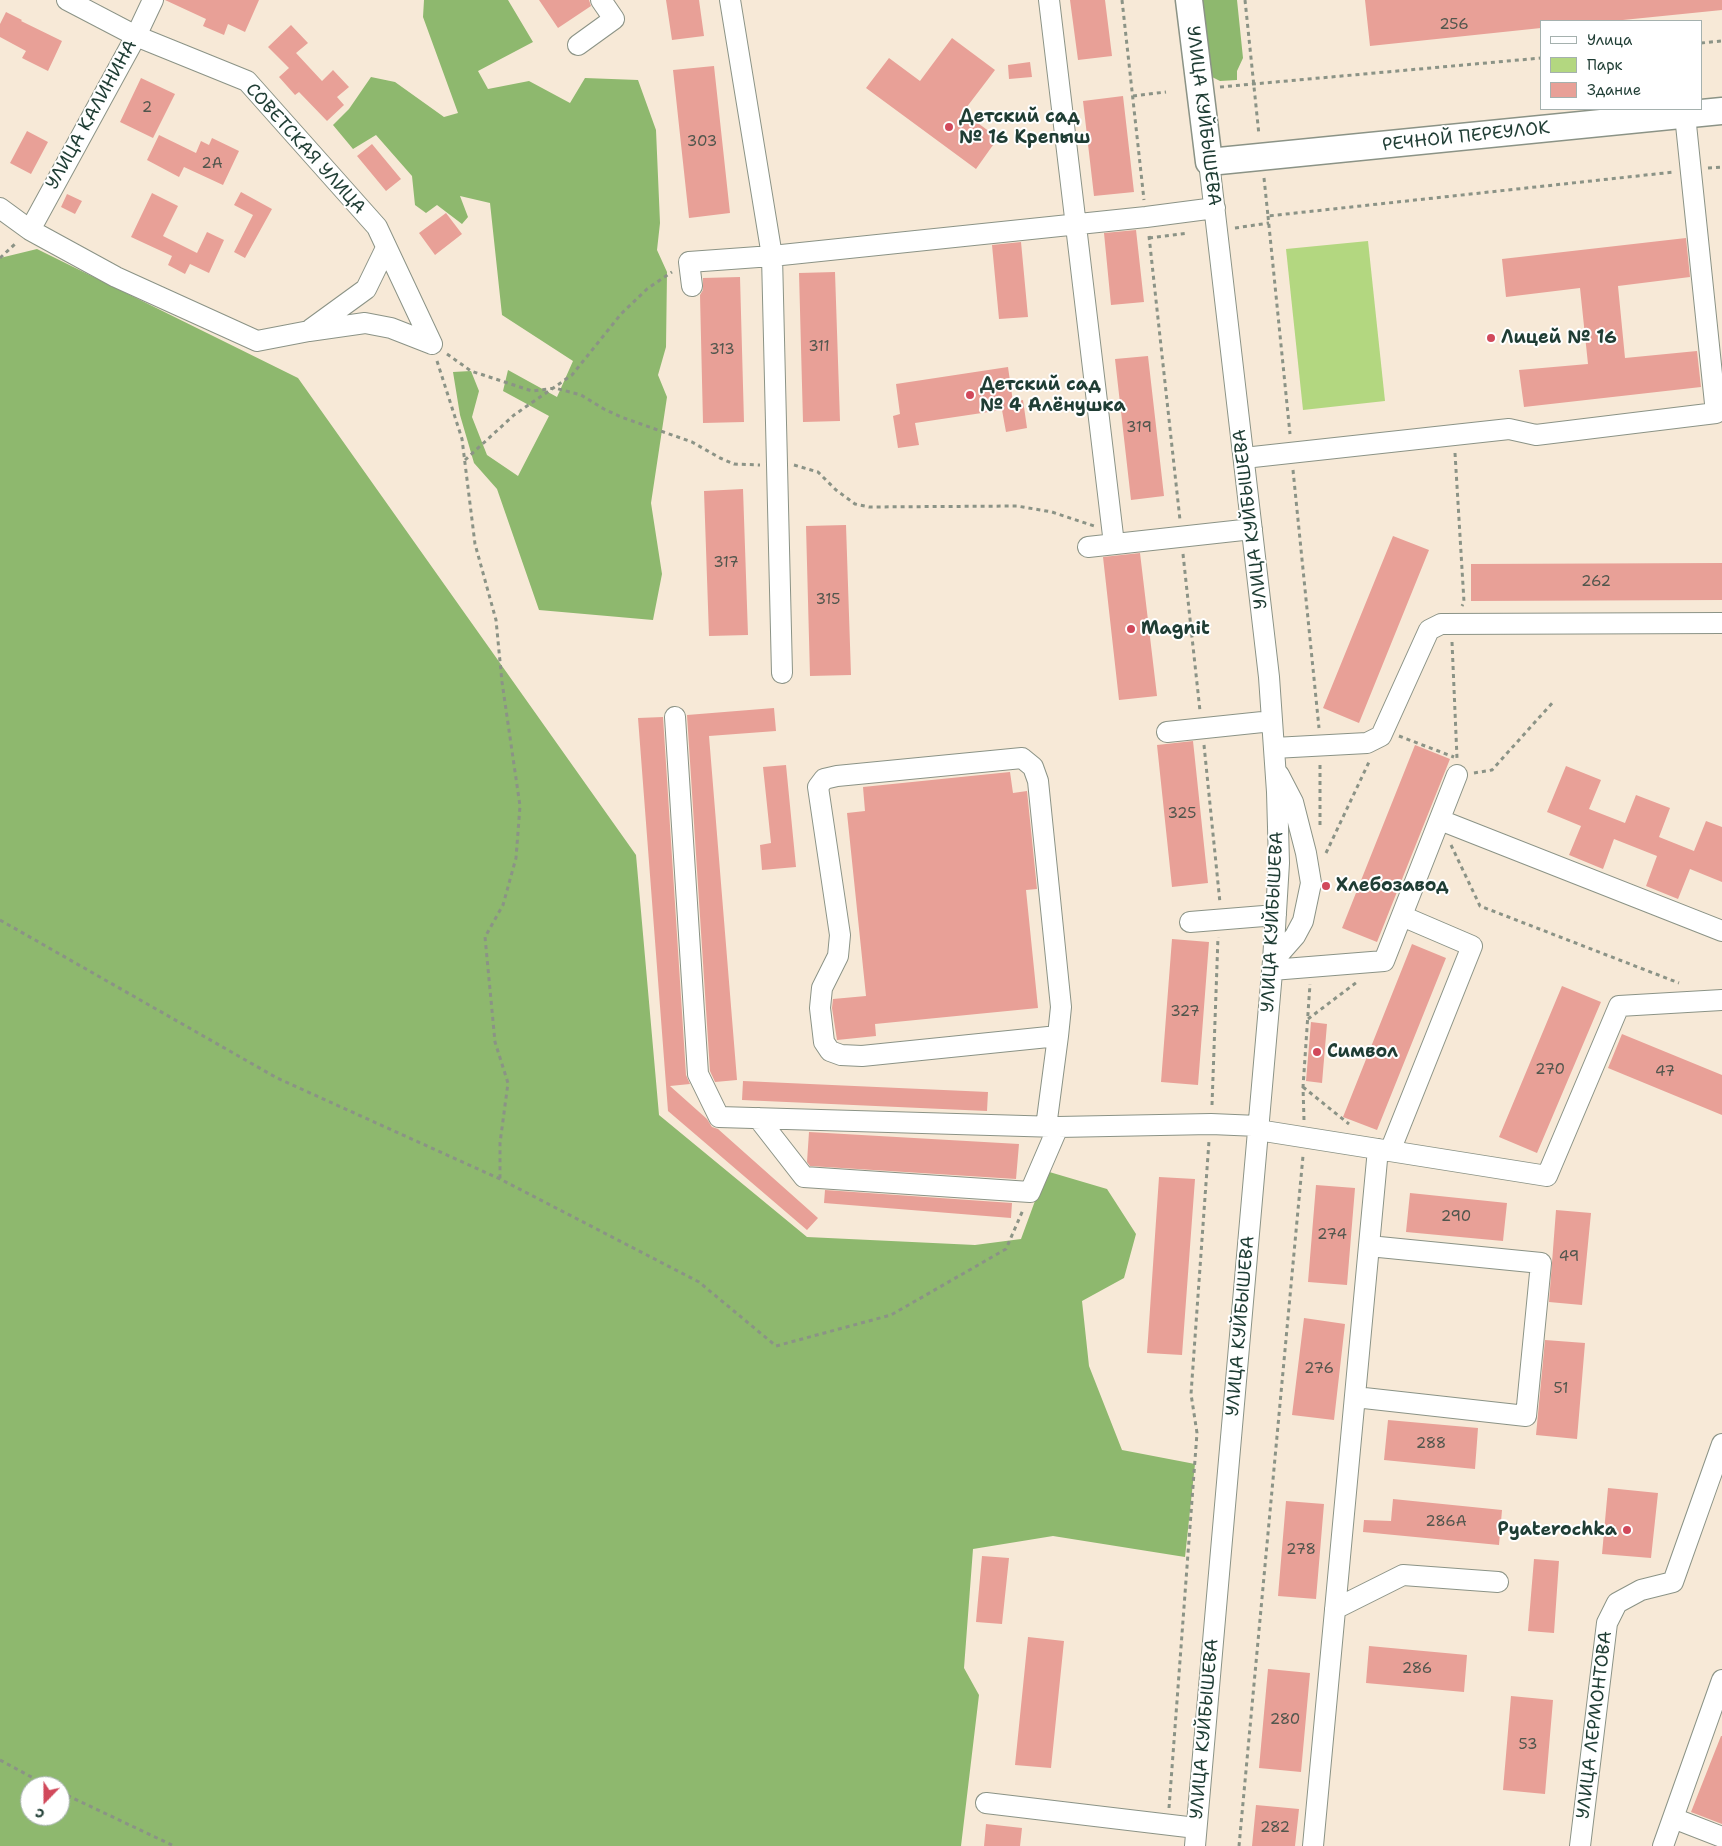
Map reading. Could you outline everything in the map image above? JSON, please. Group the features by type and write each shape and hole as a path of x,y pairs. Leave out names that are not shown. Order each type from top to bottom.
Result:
{"main road":[{"name":"УЛИЦА КУЙБЫШЕВА","path":"1189,0 1209,162"},
{"name":"РЕЧНОЙ ПЕРЕУЛОК","path":"1209,162 1722,111"}],"street":[{"name":"СОВЕТСКАЯ УЛИЦА","path":"67,0 136,36 247,81 377,227 432,344"},
{"name":"УЛИЦА КАЛИНИНА","path":"30,230 136,36 153,0"},
{"path":"578,45 614,19 601,0"},
{"path":"730,0 772,256 782,673"},
{"path":"1049,0 1114,544"},
{"path":"1244,458 1509,429 1536,435 1716,412 1685,115"},
{"name":"УЛИЦА КУЙБЫШЕВА","path":"1195,1837 1258,1128 1279,863 1276,769 1269,677 1209,162"},
{"path":"0,208 30,230 116,277 257,341 310,330 364,323 391,328 432,344"},
{"path":"692,286 689,262 772,256 1215,208"},
{"path":"310,330 366,289 386,248"},
{"path":"1088,548 1252,529"},
{"path":"1274,748 1368,743 1383,733 1429,630 1441,624 1722,623"},
{"path":"675,717 698,1074 719,1116 1052,1127 1211,1124 1258,1128 1547,1176 1619,1006 1722,1000"},
{"path":"1168,732 1272,721"},
{"path":"758,1118 804,1177 1030,1192 1052,1127 1058,1036 1062,1007 1038,781 1033,767 1022,758 837,776 824,779 818,787 840,934 838,956 822,988 820,1008 824,1042 830,1051 841,1056 862,1056 1058,1036"},
{"path":"1272,965 1311,967 1384,961 1440,820 1457,766"},
{"path":"1272,965 1295,936 1302,921 1311,883 1293,802 1276,769"},
{"path":"1440,820 1722,931"},
{"path":"1190,922 1276,915"},
{"path":"1313,1846 1369,1246 1384,1150 1472,946 1402,916"},
{"path":"1355,1397 1526,1416 1541,1263 1369,1246"},
{"name":"УЛИЦА ЛЕРМОНТОВА","path":"1580,1846 1606,1623 1618,1602 1641,1590 1673,1582 1715,1489 1722,1444"},
{"path":"1335,1609 1403,1575 1498,1582"},
{"path":"1663,1846 1722,1680"},
{"path":"986,1803 1195,1837"},
{"path":"1673,1818 1722,1836"}],"path":[{"path":"1702,43 1722,41"},
{"path":"1214,87 1254,85 1540,58"},
{"path":"1133,96 1166,92"},
{"path":"1268,216 1321,746 1320,830"},
{"path":"1232,228 1269,223"},
{"path":"1149,238 1188,232"},
{"path":"465,460 514,415 572,375 621,314 647,289 689,262"},
{"path":"432,344 462,439 475,544 496,620 502,682 520,806 516,858 503,905 485,937 495,1042 508,1083 500,1143 500,1179"},
{"path":"1454,435 1464,602 1451,624 1457,766"},
{"path":"1323,859 1383,733 1457,766 1492,770 1554,701"},
{"path":"1440,820 1480,906 1685,985"},
{"path":"0,920 277,1078 500,1179 699,1282 776,1346 891,1315 1006,1249 1030,1192"},
{"path":"1307,1019 1384,961"},
{"path":"1239,1846 1305,1137 1303,1087 1311,967"},
{"path":"1303,1087 1384,1150"},
{"path":"0,1760 30,1776"},
{"path":"70,1797 174,1846"}],"green space":[{"path":"424,0 508,0 533,42 478,71 488,89 529,81 570,103 585,78 638,80 656,130 660,223 657,250 667,272 666,347 658,375 667,397 651,503 662,574 653,620 539,610 497,489 474,463 460,415 453,372 471,371 479,391 472,417 487,455 518,476 549,416 503,391 508,370 557,397 573,361 502,315 490,203 460,196 468,217 462,224 437,205 426,213 415,205 412,176 376,135 353,149 333,125 349,109 371,77 395,82 444,117 458,113 423,17"},
{"path":"1202,0 1237,0 1243,58 1237,71 1237,80 1220,81 1212,77"},
{"path":"1368,241 1385,401 1303,410 1286,249"},
{"path":"37,249 298,378 636,855 659,1115 807,1237 975,1245 1021,1239 1046,1171 1107,1189 1136,1234 1124,1278 1082,1301 1089,1366 1122,1450 1195,1464 1185,1557 1053,1536 973,1549 964,1668 979,1695 961,1846 0,1846 0,258"}],"building":[{"path":"165,0 259,0 245,32 228,24 224,35 203,26 206,19"},
{"path":"539,0 589,0 591,6 558,28"},
{"path":"666,0 699,0 704,36 672,40"},
{"path":"1070,0 1105,0 1112,56 1078,60"},
{"path":"1365,0 1722,0 1722,10 1623,20 1540,20 1540,28 1370,46"},
{"path":"6,12 62,41 48,71 22,58 26,51 0,37 0,24"},
{"path":"291,25 308,43 296,53 322,81 333,70 349,87 337,97 344,105 327,121 299,92 295,95 279,77 289,68 268,47"},
{"path":"952,38 995,70 963,112 998,138 976,169 866,88 889,58 920,81"},
{"path":"1030,62 1032,77 1009,79 1008,65"},
{"path":"714,66 730,213 689,218 673,70"},
{"path":"141,78 175,94 153,138 120,122"},
{"path":"1123,96 1134,192 1094,196 1083,101"},
{"path":"27,131 48,142 31,174 10,163"},
{"path":"159,135 196,153 201,141 209,145 212,138 239,151 223,185 184,167 179,177 147,160"},
{"path":"372,144 401,179 386,191 357,156"},
{"path":"241,192 272,209 245,258 234,252 253,215 234,205"},
{"path":"152,193 178,206 163,236 197,253 207,232 224,240 209,273 190,264 185,274 168,265 172,256 131,237"},
{"path":"67,194 82,201 75,214 61,207"},
{"path":"446,213 462,234 435,255 419,233"},
{"path":"1136,230 1144,302 1111,305 1104,233"},
{"path":"1686,238 1690,277 1618,286 1625,358 1697,351 1701,387 1524,407 1519,370 1588,364 1580,288 1506,297 1502,259"},
{"path":"1021,242 1028,317 999,319 992,245"},
{"path":"835,272 840,421 803,422 799,273"},
{"path":"740,277 744,422 703,423 700,295 703,290 703,278"},
{"path":"1148,356 1164,496 1131,500 1115,359"},
{"path":"1008,367 1013,402 1023,400 1027,428 1006,432 1002,410 915,423 919,445 898,448 893,416 900,414 896,384"},
{"path":"743,489 748,635 709,636 704,491"},
{"path":"846,525 851,675 810,676 806,526"},
{"path":"1393,536 1429,550 1359,723 1323,708"},
{"path":"1140,553 1157,696 1119,700 1103,557"},
{"path":"1722,563 1722,600 1471,601 1471,564"},
{"path":"774,708 776,731 709,736 737,1080 715,1082 710,1071 687,715"},
{"path":"663,717 686,1075 690,1084 670,1086 707,1119 712,1127 718,1129 818,1218 807,1230 668,1111 638,718"},
{"path":"1193,741 1208,883 1172,887 1157,745"},
{"path":"1415,745 1450,759 1377,942 1342,928"},
{"path":"786,765 796,867 762,870 760,845 771,843 763,767"},
{"path":"1566,766 1601,780 1589,809 1625,823 1636,795 1670,808 1659,837 1694,851 1706,821 1722,827 1722,882 1690,869 1678,899 1646,886 1657,856 1614,839 1603,869 1569,855 1581,826 1547,812"},
{"path":"1010,772 1013,793 1027,791 1037,889 1026,890 1038,1008 875,1024 876,1036 837,1040 832,1008 833,999 866,996 847,813 865,811 863,787"},
{"path":"1172,939 1209,942 1198,1085 1161,1082"},
{"path":"1412,944 1446,958 1377,1130 1343,1117"},
{"path":"1562,986 1601,1002 1537,1153 1499,1137"},
{"name":"Символ","path":"1311,1022 1327,1024 1322,1083 1306,1081"},
{"path":"1622,1034 1722,1075 1722,1115 1608,1068"},
{"path":"743,1081 988,1092 987,1111 742,1100"},
{"path":"809,1132 1019,1144 1016,1179 810,1166 807,1162"},
{"path":"1159,1177 1195,1179 1182,1355 1147,1353"},
{"path":"1316,1185 1355,1188 1347,1285 1308,1282"},
{"path":"825,1190 1012,1203 1011,1218 824,1203"},
{"path":"1410,1193 1507,1203 1503,1241 1406,1232"},
{"path":"1556,1210 1591,1213 1582,1305 1549,1302"},
{"path":"1304,1318 1345,1324 1334,1420 1292,1415"},
{"path":"1545,1340 1585,1343 1577,1439 1536,1435"},
{"path":"1388,1420 1478,1428 1475,1469 1384,1460"},
{"path":"1608,1488 1658,1493 1651,1558 1602,1554"},
{"path":"1393,1499 1502,1510 1499,1545 1363,1532 1364,1520 1391,1521"},
{"path":"1286,1501 1324,1504 1316,1599 1278,1596"},
{"path":"982,1556 1009,1558 1002,1624 976,1622"},
{"path":"1534,1559 1559,1561 1554,1633 1528,1631"},
{"path":"1028,1637 1064,1641 1051,1768 1015,1765"},
{"path":"1369,1646 1467,1655 1464,1692 1366,1683"},
{"path":"1268,1669 1310,1673 1301,1772 1259,1768"},
{"path":"1511,1696 1553,1700 1545,1794 1503,1790"},
{"path":"1722,1736 1722,1824 1691,1812"},
{"path":"1256,1805 1299,1809 1295,1846 1252,1846"},
{"path":"986,1824 1022,1828 1020,1846 984,1846"}],"place":[{"name":"Детский сад № 16 Крепыш","path":"949,127"},
{"name":"Лицей № 16","path":"1491,338"},
{"name":"Детский сад № 4 Алёнушка","path":"970,395"},
{"name":"Magnit","path":"1131,629"},
{"name":"Хлебозавод","path":"1326,886"},
{"name":"Символ","path":"1317,1052"},
{"name":"Pyaterochka","path":"1627,1530"}]}
